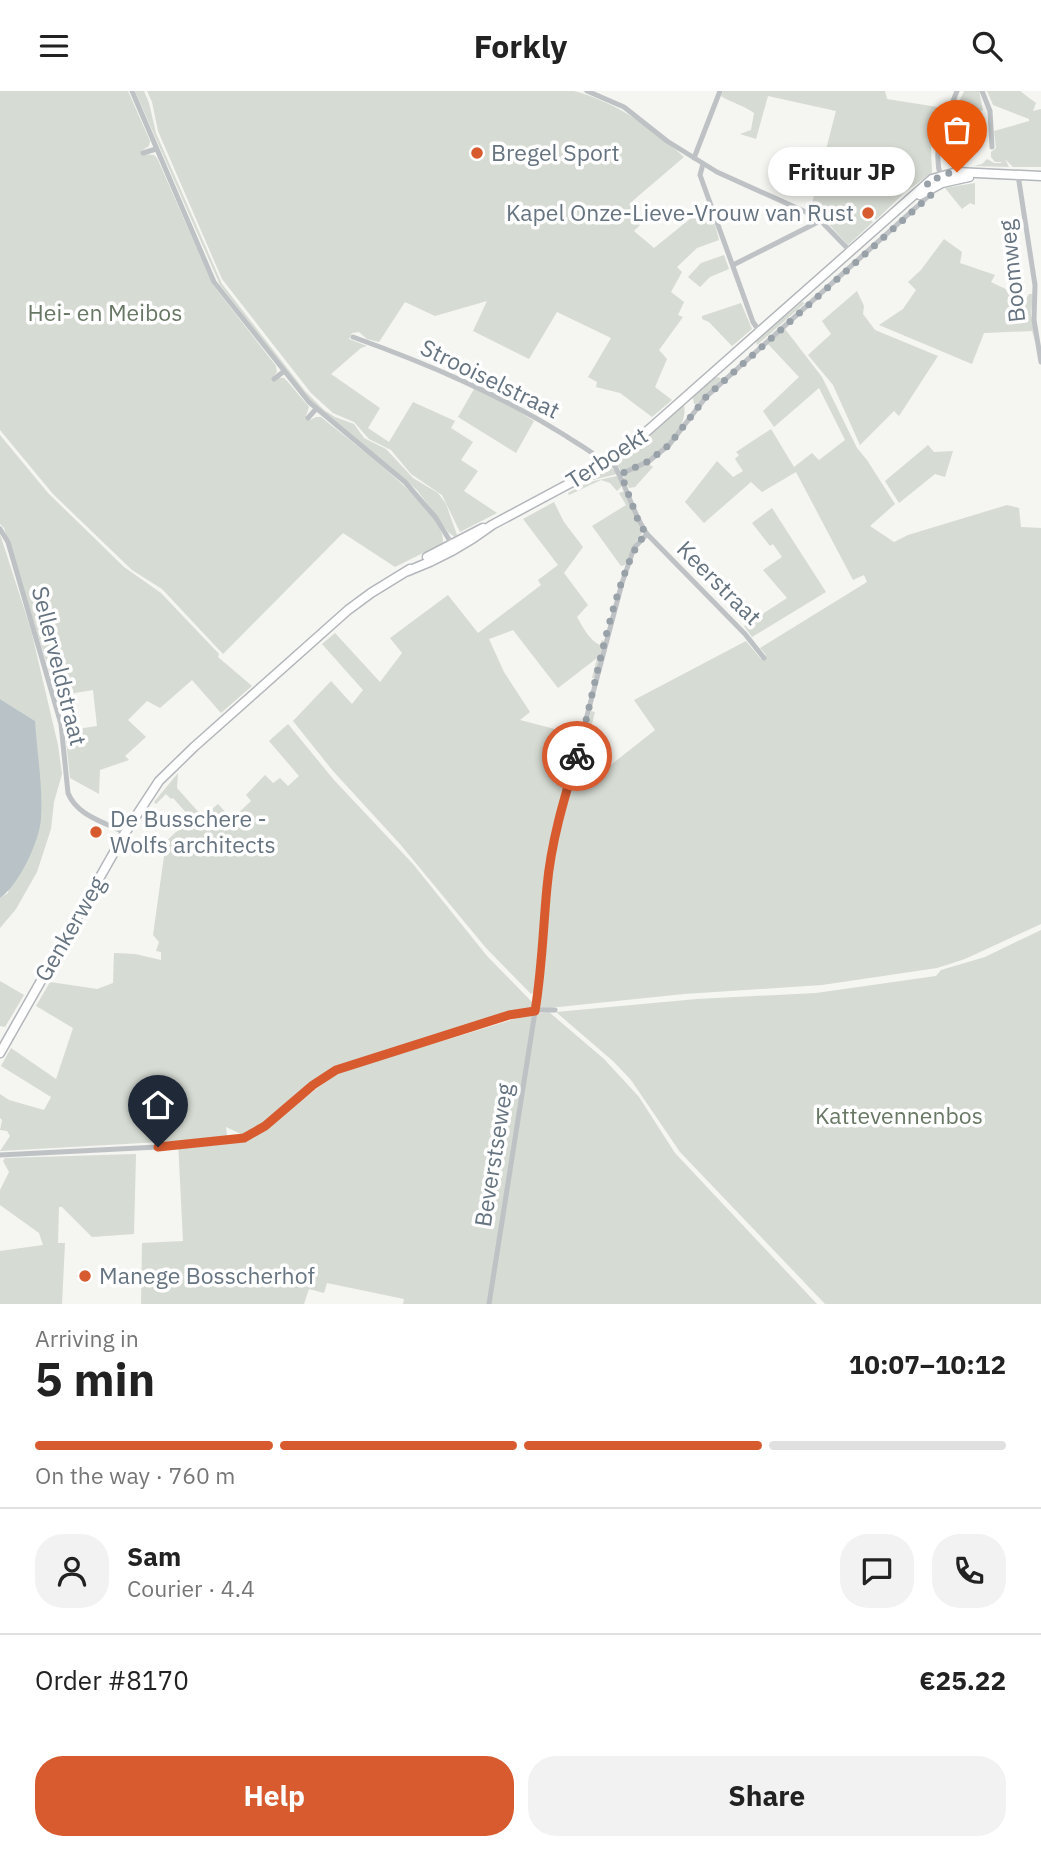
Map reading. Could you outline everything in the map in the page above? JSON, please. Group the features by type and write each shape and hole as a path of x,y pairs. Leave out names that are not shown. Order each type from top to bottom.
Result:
{"main road":[{"name":"Terboekt","path":"260,688 361,600 474,531 492,526 608,463 643,436 928,186 957,172 1041,176"},
{"name":"Genkerweg","path":"0,1052 122,831 159,781 260,688"}],"street":[{"path":"132,91 214,282 283,372 316,409 405,482 436,517 453,546"},
{"path":"586,91 624,107 667,141 703,164 822,220 851,251"},
{"path":"694,158 720,91"},
{"path":"941,179 937,165 938,141 957,91"},
{"path":"982,91 990,111 992,147"},
{"path":"143,153 156,149"},
{"path":"703,164 700,175 753,322 760,332"},
{"name":"Boomweg","path":"1018,175 1035,285 1034,320 1041,362"},
{"name":"Terboekt","path":"621,474 649,461 669,445 706,397 932,194 928,186"},
{"path":"733,265 822,220"},
{"name":"Strooiselstraat","path":"353,337 421,362 509,402 608,463 621,474 646,534"},
{"path":"274,379 283,372"},
{"path":"308,418 316,409"},
{"name":"Sellerveldstraat","path":"0,529 8,542 61,724 68,793 72,803 81,811 122,831"},
{"name":"Keerstraat","path":"646,534 746,633 764,658"},
{"name":"Beverstseweg","path":"489,1304 543,955 547,886 563,803 622,583 634,548 646,534"},
{"path":"0,1155 158,1147 244,1138 265,1126 313,1085 336,1070 509,1015 555,1010"}],"green space":[{"name":"Hei- en Meibos","path":"0,91 128,91 150,141 149,146 141,151 142,154 154,155 157,158 213,285 276,366 277,372 273,377 284,378 288,382 309,407 306,416 310,420 321,417 413,494 440,529 443,543 395,567 343,533 223,654 162,589 132,570 53,494 0,430"},
{"path":"135,91 144,91 156,133 222,284 305,391 324,410 354,424 364,438 386,449 413,478 438,493 446,504 457,535 455,537 449,533 417,490 308,398 220,285"},
{"path":"147,91 574,91 633,117 684,157 629,204 644,221 634,231 654,248 706,206 713,217 719,240 697,248 677,267 682,272 671,292 684,302 678,315 683,317 659,350 667,359 655,387 672,400 652,417 620,393 596,387 597,382 588,377 611,338 557,312 529,359 473,331 487,301 435,316 405,302 379,342 367,339 359,332 352,333 349,339 367,346 361,348 331,374 380,408 368,428 389,442 413,402 455,421 451,428 473,442 461,460 478,471 464,491 497,513 460,532 442,495 411,474 391,450 369,439 354,422 333,413 311,393 222,279 158,131"},
{"path":"723,91 885,91 887,99 944,108 931,148 932,173 905,192 876,220 866,209 864,212 873,222 848,245 825,220 810,211 836,111 768,96 756,139 740,134 751,130 754,113 721,96"},
{"path":"964,91 979,91 983,110 972,117 954,113"},
{"path":"987,91 1020,91 1036,103 1033,111 1041,109 1041,167 1013,167 1005,159 1009,167 974,166 987,159 994,163 1001,163 995,162 991,157 991,152 996,148 994,131 1029,121 993,105"},
{"path":"975,183 975,205 970,203 962,209 945,188"},
{"path":"944,239 962,252 960,263 995,275 991,282 1026,299 1029,294 1033,294 1031,313 1036,344 1032,331 984,333 972,364 879,325 903,309 916,290 908,282 921,270"},
{"path":"724,255 729,269 710,277 700,287 688,277 701,263"},
{"path":"857,291 864,306 863,314 875,330 938,356 899,416 894,411 860,445 833,385 808,355 831,334 822,321"},
{"path":"802,302 805,303 757,345 756,341"},
{"path":"741,303 752,329 732,346 709,322 702,319 702,316"},
{"path":"785,329 822,377 857,448 895,504 870,526 894,542 908,535 1007,505 1019,508 1021,527 1041,528 1041,924 965,959 937,968 822,985 684,994 539,1009 557,841 591,711 595,712 578,779 588,783 655,730 634,700 746,641 761,659 766,655 760,648 867,582 864,575 853,580 796,472 762,492 751,482 704,523 685,502 717,461 733,477 743,471 735,459 739,455 736,452 771,429 794,467 812,453 819,460 845,440 819,388 774,427 763,411 799,377 768,344"},
{"path":"718,377 722,379 694,404 693,397"},
{"path":"474,389 507,404 534,421 516,453 458,417"},
{"path":"684,405 680,427 664,447 642,463 621,471 617,465 621,460"},
{"path":"0,435 48,493 124,567 161,593 219,654 218,657 252,686 221,713 192,680 160,708 147,701 128,720 146,737 125,756 129,760 100,770 99,794 70,778 65,731 97,726 93,690 57,696 4,528 0,524"},
{"path":"928,445 934,452 953,451 945,477 935,474 899,503 885,481"},
{"path":"647,463 653,467 635,487 629,488 623,476"},
{"path":"611,467 617,474 585,482 567,491 605,468"},
{"path":"617,476 623,485 617,491 610,483 601,480 569,495 568,493 589,482"},
{"path":"625,491 642,533 625,565 621,566 592,526 626,505 619,493"},
{"path":"554,502 564,522 583,547 564,573 588,605 577,617 581,625 596,643 600,645 602,640 604,641 595,678 592,678 597,658 558,688 513,630 489,639 504,672 530,712 520,720 578,735 552,844 536,991 531,994 486,948 293,721 331,681 352,704 363,690 322,644 335,633 380,682 402,653 390,638 448,595 478,633 541,585 538,580 558,565 523,519"},
{"path":"772,508 826,592 752,637 744,626 787,598 763,570 782,557 752,523"},
{"path":"0,534 31,630 58,745 62,774 54,802 51,829 37,872 16,909 0,928 0,898 8,893 35,721 0,699"},
{"path":"288,724 334,780 413,864 487,956 534,1004 532,1008 337,1066 256,1128 243,1135 226,1127 228,1144 254,1137 337,1073 528,1015 549,1012 604,1059 639,1097 675,1153 817,1304 403,1304 404,1299 327,1283 324,1293 309,1289 304,1304 141,1304 142,1243 183,1241 178,1141 0,1151 10,1136 7,1131 0,1130 0,1094 9,1100 44,1110 51,1097 1,1066 11,1048 56,1079 73,1028 36,1006 50,982 97,989 113,983 114,953 135,954 161,960 161,952 156,951 159,942 153,935 165,849 160,847 191,818 166,794 156,804 154,802 178,773 177,788 203,817 218,804 232,819 251,801 246,795 265,775 273,783 280,778 288,786 299,776 269,741"},
{"name":"Kattevennenbos","path":"1041,930 1041,1304 825,1304 680,1152 631,1080 556,1012 697,999 816,993 936,976 941,970 985,957"},
{"path":"0,981 24,995 5,1027 0,1026"},
{"path":"136,1154 134,1234 92,1237 59,1207 58,1243 65,1243 62,1304 0,1304 0,1251 43,1245 39,1233 0,1205 0,1190 9,1172 3,1161 5,1158"}],"shaded area":[{"path":"0,699 35,721 41,782 41,818 37,839 21,873 0,898"}],"way so far":[{"path":"577,756 622,583 634,548 646,534 621,474 649,461 669,445 706,397 932,194 927,183 945,174 957,172"}],"place":[{"name":"Bregel Sport","path":"477,153"},
{"name":"Frituur JP","path":"957,172"},
{"name":"Kapel Onze-Lieve-Vrouw van Rust","path":"868,213"},
{"name":"De Busschere - Wolfs architects","path":"96,832"},
{"name":"Manege Bosscherhof","path":"85,1276"}],"route":[{"path":"158,1147 244,1138 265,1126 313,1085 336,1070 509,1015 535,1011 543,955 551,858 577,756"}]}
